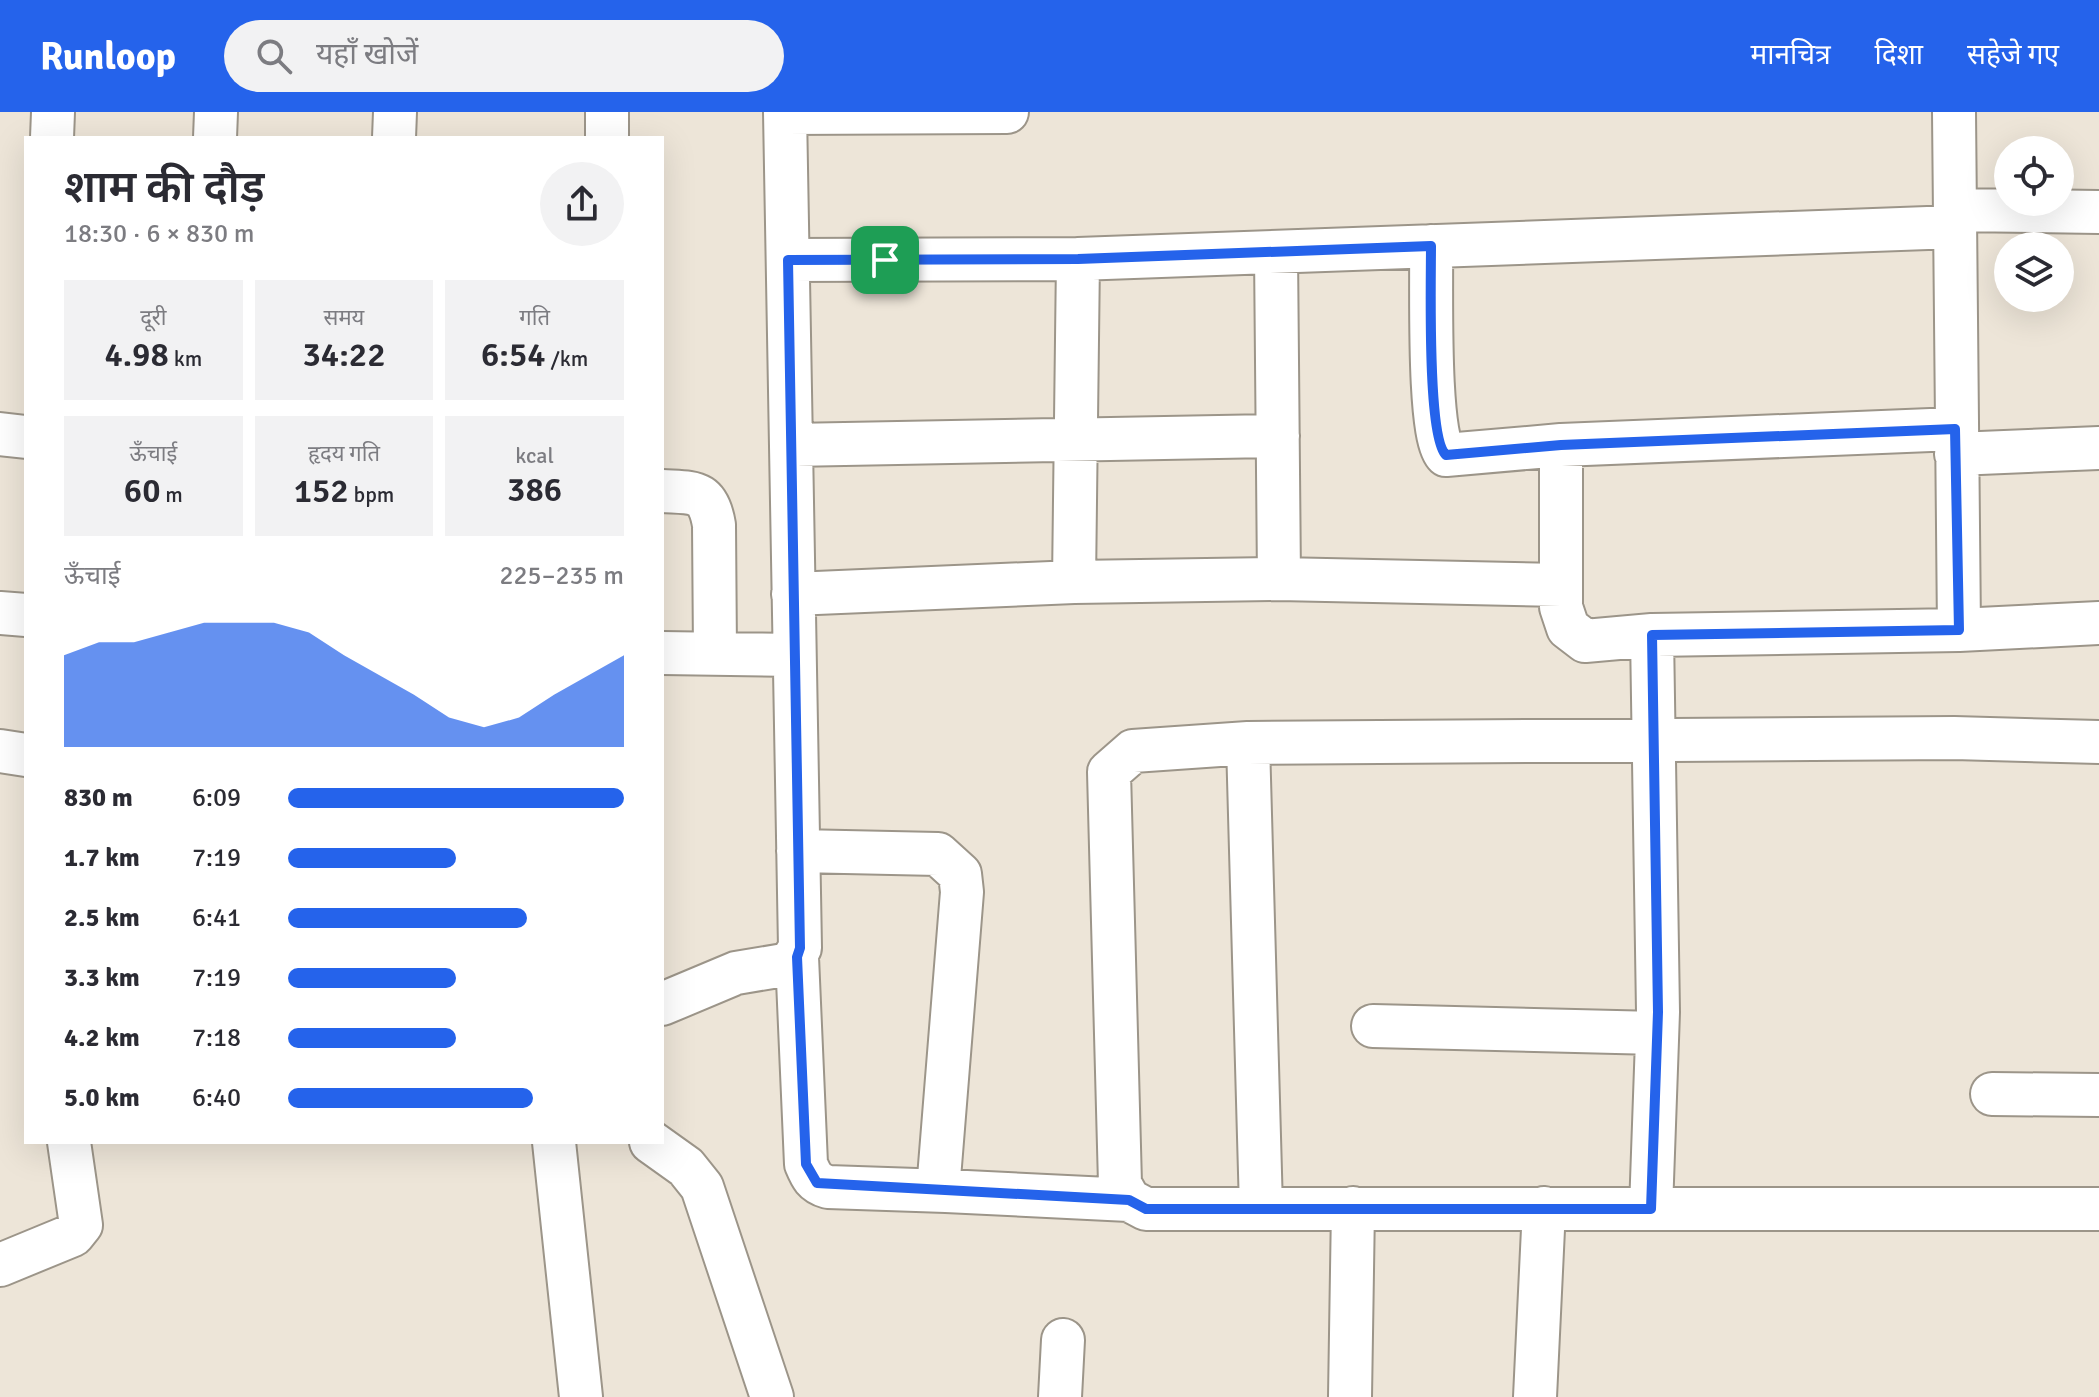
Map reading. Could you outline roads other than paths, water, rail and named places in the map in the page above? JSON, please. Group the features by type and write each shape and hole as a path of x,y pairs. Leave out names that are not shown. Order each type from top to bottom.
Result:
{"street":[{"path":"52,136 53,112"},
{"path":"215,136 216,112"},
{"path":"394,136 395,112"},
{"path":"607,112 607,136"},
{"path":"1007,112 785,112 798,851 797,957 806,1164 817,1183 828,1187 1129,1200 1146,1209 2099,1209"},
{"path":"1954,112 1959,630"},
{"path":"788,260 1078,259 1276,252 2099,212"},
{"path":"1431,246 1434,408 1443,454 1561,445 1956,441 2099,448"},
{"path":"1276,252 1279,579"},
{"path":"1074,582 1078,259"},
{"path":"0,434 24,437"},
{"path":"791,445 1278,436"},
{"path":"1561,445 1561,607 1568,628 1585,641 1652,635 1959,630 2099,623"},
{"path":"664,491 695,493 711,507 715,653"},
{"path":"793,594 1074,582 1279,579 1561,585"},
{"path":"0,613 24,615"},
{"path":"1651,1209 1657,1033 1652,635"},
{"path":"664,653 794,655"},
{"path":"1129,1200 1120,1184 1109,772 1133,751 1248,743 1653,740 2099,742"},
{"path":"1248,743 1261,1208"},
{"path":"0,751 24,755"},
{"path":"798,851 938,854 960,874 962,892 939,1178 946,1191"},
{"path":"664,1003 736,973 780,967 797,957"},
{"path":"1373,1026 1657,1033"},
{"path":"1992,1094 2099,1095"},
{"path":"0,1265 73,1235 81,1225 69,1144"},
{"path":"554,1144 581,1397"},
{"path":"654,1144 686,1167 702,1187 772,1397"},
{"path":"1350,1397 1353,1208"},
{"path":"1535,1397 1544,1208"},
{"path":"1060,1397 1063,1340"}]}
